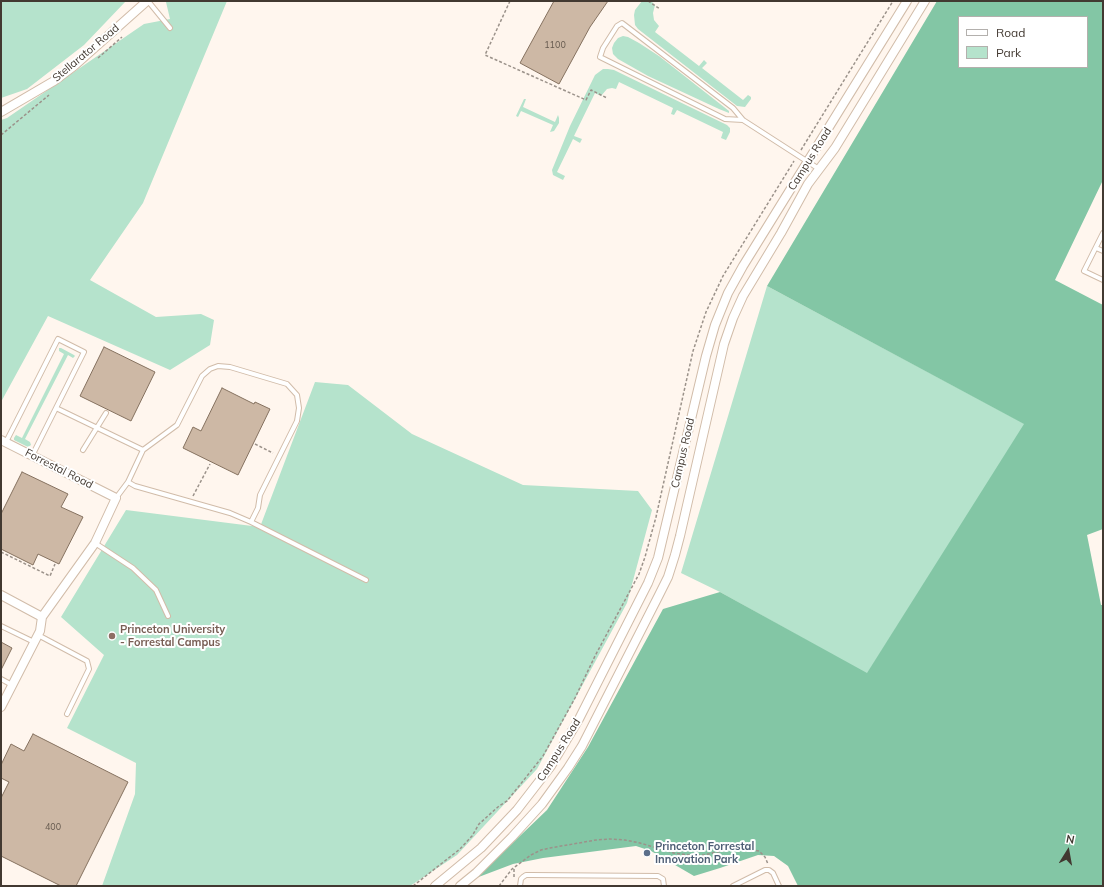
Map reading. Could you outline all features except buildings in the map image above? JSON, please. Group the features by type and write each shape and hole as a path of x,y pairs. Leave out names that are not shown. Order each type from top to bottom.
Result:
{"street":[{"name":"Stellarator Road","path":"1,112 54,81 74,66 147,1"},
{"name":"Campus Road","path":"435,886 481,848 517,810 551,766 579,718 648,583 658,558 706,356 715,325 728,293 743,266 907,1"},
{"name":"Campus Road","path":"460,886 476,873 512,837 542,804 582,746 668,577 675,554 724,344 733,318 743,296 781,233 808,184 835,148 925,1"},
{"name":"Forrestal Road","path":"4,441 116,498"},
{"path":"1,707 40,631 42,617 94,543 116,498"},
{"path":"1,595 42,617"}],"lane":[{"path":"147,1 170,28"},
{"path":"743,120 725,118 600,57 603,48 617,26 622,23 733,108 743,120 819,169"},
{"path":"1103,233 1084,271 1103,280"},
{"path":"1096,248 1103,251"},
{"path":"4,441 58,339 84,352 32,456"},
{"path":"116,498 128,482 143,450 177,425 202,376 210,368 218,366 230,367 287,384 297,395 299,408 297,421 260,496 258,508 251,522"},
{"path":"56,408 143,450"},
{"path":"83,450 106,413"},
{"path":"128,482 135,486 230,513 251,522 366,580"},
{"path":"94,543 133,568 156,590 168,616"},
{"path":"1,626 87,661 89,668 67,714"},
{"path":"1,679 12,685"},
{"path":"733,886 765,870 769,870 773,873 779,886"},
{"path":"520,886 520,881 526,875 658,876 663,878 664,886"}],"path":[{"path":"510,1 485,55 586,100 591,90 606,98"},
{"path":"648,1 660,9"},
{"path":"414,886 460,849 472,836 479,824 499,806 507,801 543,756 575,698 595,656 639,574 645,557 656,517 694,351 706,312 723,276 893,1"},
{"path":"255,444 279,456"},
{"path":"190,502 210,464"},
{"path":"1,555 2,552 50,576 55,564"},
{"path":"499,886 512,869 531,855 541,850 596,840 625,840 674,853 688,855 704,855 735,848 746,849 759,851 767,860"}],"green space":[{"path":"1,1 126,1 84,45 27,89 1,98"},
{"path":"166,1 227,1 143,203 90,280 156,317 201,314 214,320 210,345 170,370 48,316 1,402 1,120 7,118 144,24 170,19"},
{"path":"642,1 651,1 655,5 653,13 654,20 659,26 655,32 699,66 704,60 707,63 702,68 743,100 748,95 751,97 745,107 737,106 638,29 635,25 634,15 635,10"},
{"path":"937,1 1103,1 1103,180 1055,280 1103,305 1103,529 1087,535 1101,605 1103,605 1103,886 798,886 788,866 774,856 758,855 694,876 651,851 636,846 543,858 513,864 476,878 547,810 588,747 663,609 720,592 867,673 1024,424 767,286"},
{"path":"623,36 639,43 659,56 729,111 729,113 648,76 618,59 613,54 612,48 618,38"},
{"path":"603,69 614,70 727,125 730,128 730,132 726,140 721,138 723,132 677,110 674,115 671,114 673,108 619,82 616,89 607,89 601,96 595,93 574,136 582,139 580,143 573,139 557,172 565,176 563,180 553,175 552,170 570,126 595,75"},
{"path":"524,99 526,99 523,107 555,122 558,115 559,123 554,131 550,132 553,125 521,111 518,117 516,116"},
{"path":"767,286 1025,424 867,674 720,592 681,573"},
{"path":"59,348 75,356 73,358 68,355 25,439 30,442 31,445 28,447 14,440 14,438 16,435 22,438 64,354 59,351"},
{"path":"315,382 348,385 412,434 523,485 638,491 652,510 627,603 537,769 457,855 410,886 102,886 135,794 136,763 67,728 104,655 61,617 126,510 260,527"}],"place":[{"name":"Princeton University - Forrestal Campus","path":"112,636"},
{"name":"Princeton Forrestal Innovation Park","path":"647,853"}]}
